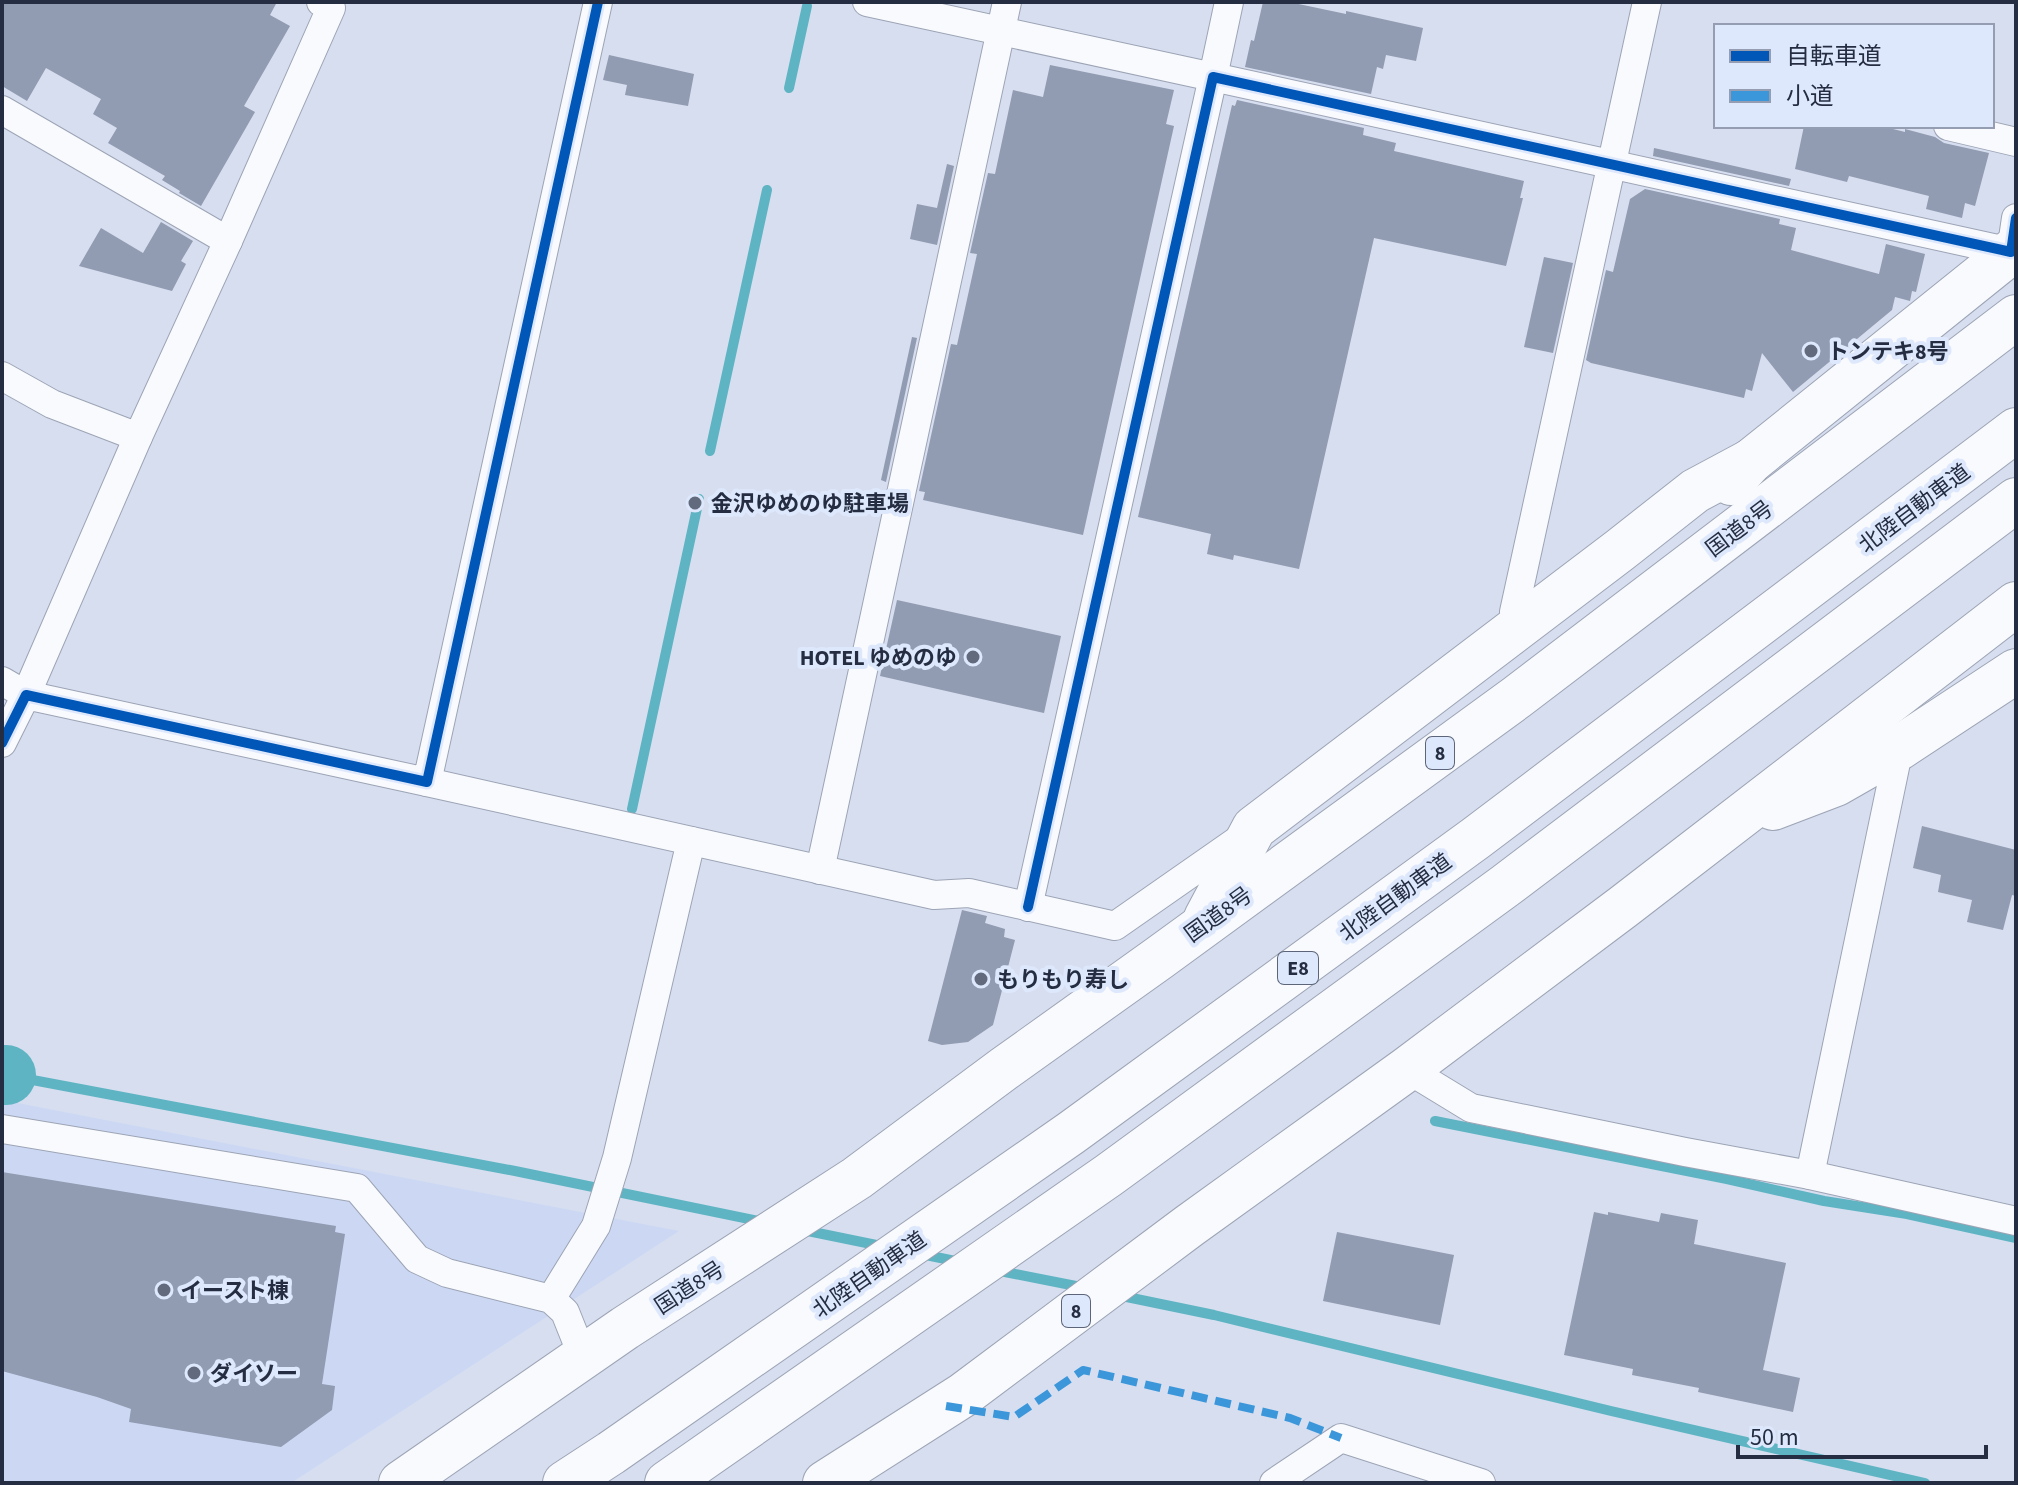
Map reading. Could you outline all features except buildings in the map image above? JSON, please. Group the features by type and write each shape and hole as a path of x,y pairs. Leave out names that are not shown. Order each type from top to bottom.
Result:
{"highway":[{"path":"1517,697 1706,511 1751,461 2014,239"},
{"name":"国道8号","path":"401,1483 625,1328 857,1178 1517,697 2016,317"},
{"name":"北陸自動車道","path":"565,1483 1071,1133 1489,829 2016,430"},
{"path":"1201,927 1254,828 1695,491 1751,461"},
{"name":"E8","path":"667,1483 1109,1175 1505,886 2016,500"},
{"name":"8","path":"825,1483 963,1395 1189,1226 1407,1069 2016,604"},
{"path":"1730,825 1836,784 1899,748 2016,671"}],"street":[{"path":"427,782 598,2"},
{"path":"867,2 1611,164 2014,239"},
{"path":"820,870 1007,2"},
{"path":"1028,907 1229,2"},
{"path":"1522,625 1514,612 1647,2"},
{"path":"2,743 14,688 138,437 228,241 328,4"},
{"path":"2,110 228,241"},
{"path":"1956,128 2016,142"},
{"path":"2,376 52,404 138,437"},
{"path":"14,688 934,895 969,893 1115,926 1254,828"},
{"path":"1810,1175 1899,748"},
{"path":"551,1299 596,1226 617,1158 691,841"},
{"path":"1407,1069 1471,1108 1810,1175 2016,1221"},
{"path":"2,1129 357,1188 417,1259 447,1273 551,1299 565,1312 583,1357"},
{"path":"1274,1483 1341,1438 1481,1483"}],"shaded area":[{"path":"2,1100 679,1231 291,1483 2,1483"}],"waterway":[{"path":"789,88 807,6"},
{"path":"710,451 767,190"},
{"path":"632,809 699,499"},
{"path":"6,1075 515,1171 764,1222"},
{"path":"1435,1121 2016,1238"},
{"path":"803,1230 886,1247"},
{"path":"921,1254 960,1262"},
{"path":"995,1270 1086,1288"},
{"path":"1117,1295 1214,1315 1925,1483"}],"marked path":[{"path":"946,1406 1014,1417 1083,1370 1290,1418 1341,1438"}],"cycle path":[{"path":"2,743 26,695 427,782 598,2"},
{"path":"1028,907 1213,77 2011,252 2016,218"}],"place":[{"name":"トンテキ8号","path":"1811,351"},
{"name":"金沢ゆめのゆ駐車場","path":"695,503"},
{"name":"HOTEL ゆめのゆ","path":"973,657"},
{"name":"もりもり寿し","path":"981,979"},
{"name":"イースト棟","path":"164,1290"},
{"name":"ダイソー","path":"194,1373"}]}
